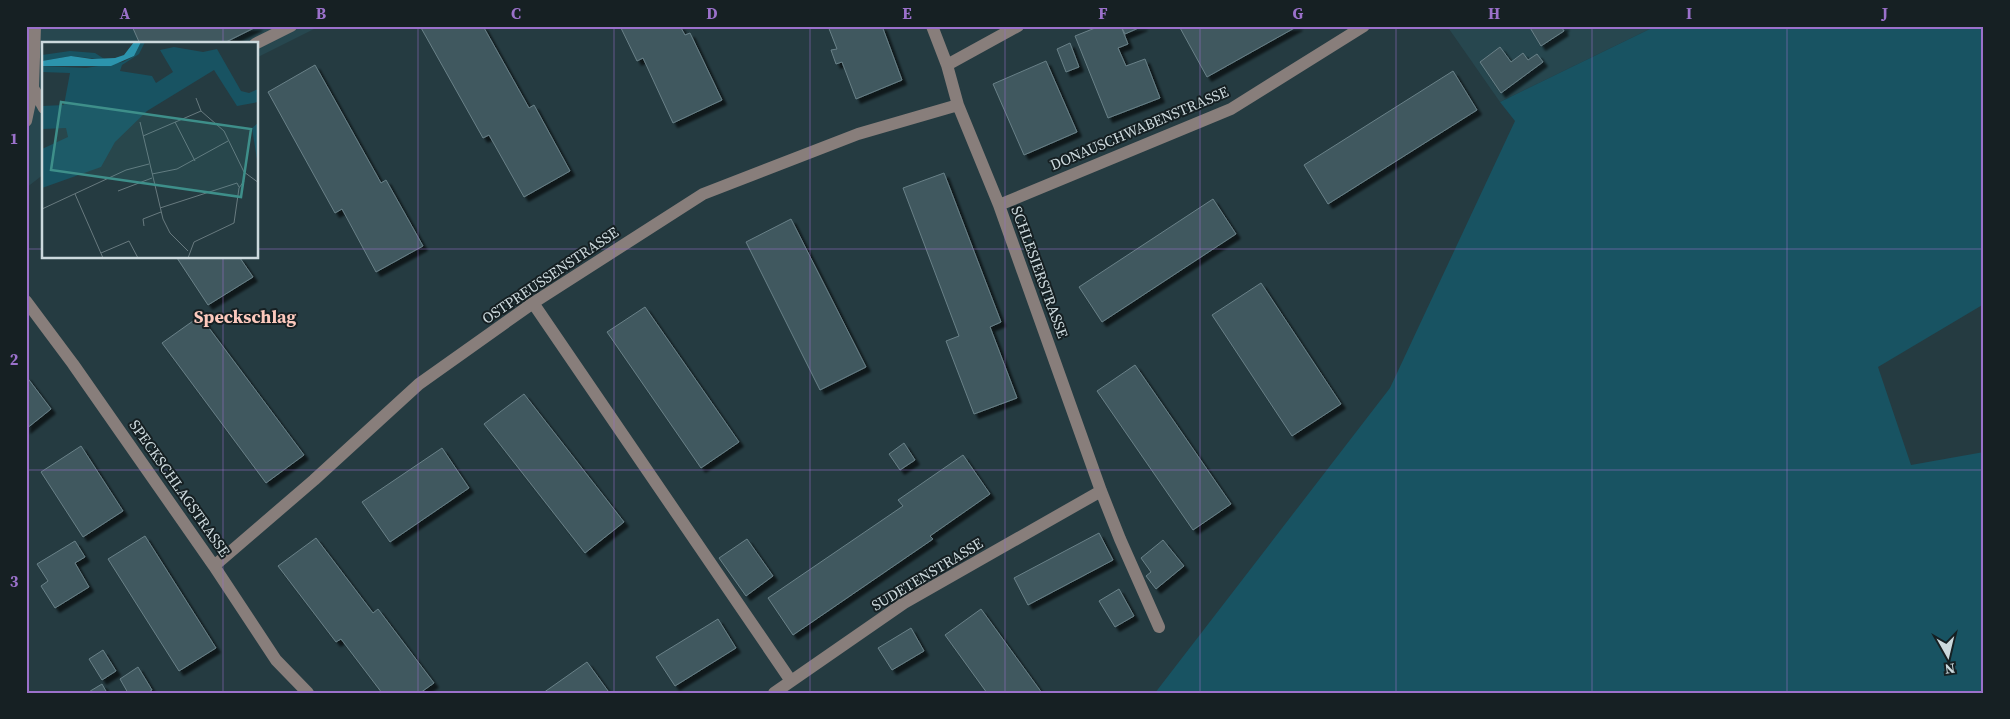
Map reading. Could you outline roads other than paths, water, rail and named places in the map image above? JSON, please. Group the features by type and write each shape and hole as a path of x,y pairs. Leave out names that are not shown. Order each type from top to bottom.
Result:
{"street":[{"path":"26,121 33,88 35,26"},
{"path":"259,42 291,26"},
{"name":"SCHLESIERSTRASSE","path":"932,26 947,65 958,105 999,205 1120,539 1159,627"},
{"path":"947,65 1018,26"},
{"name":"DONAUSCHWABENSTRASSE","path":"999,205 1231,109 1364,26"},
{"path":"33,88 42,104"},
{"name":"OSTPREUSSENSTRASSE","path":"214,566 419,384 533,303 703,194 858,134 958,105"},
{"name":"SPECKSCHLAGSTRASSE","path":"26,302 73,364 214,566 276,660 308,693"},
{"path":"533,303 791,681"},
{"name":"SUDETENSTRASSE","path":"774,693 904,603 1102,490"}],"district":[{"name":"Speckschlag","path":"245,316"}]}
